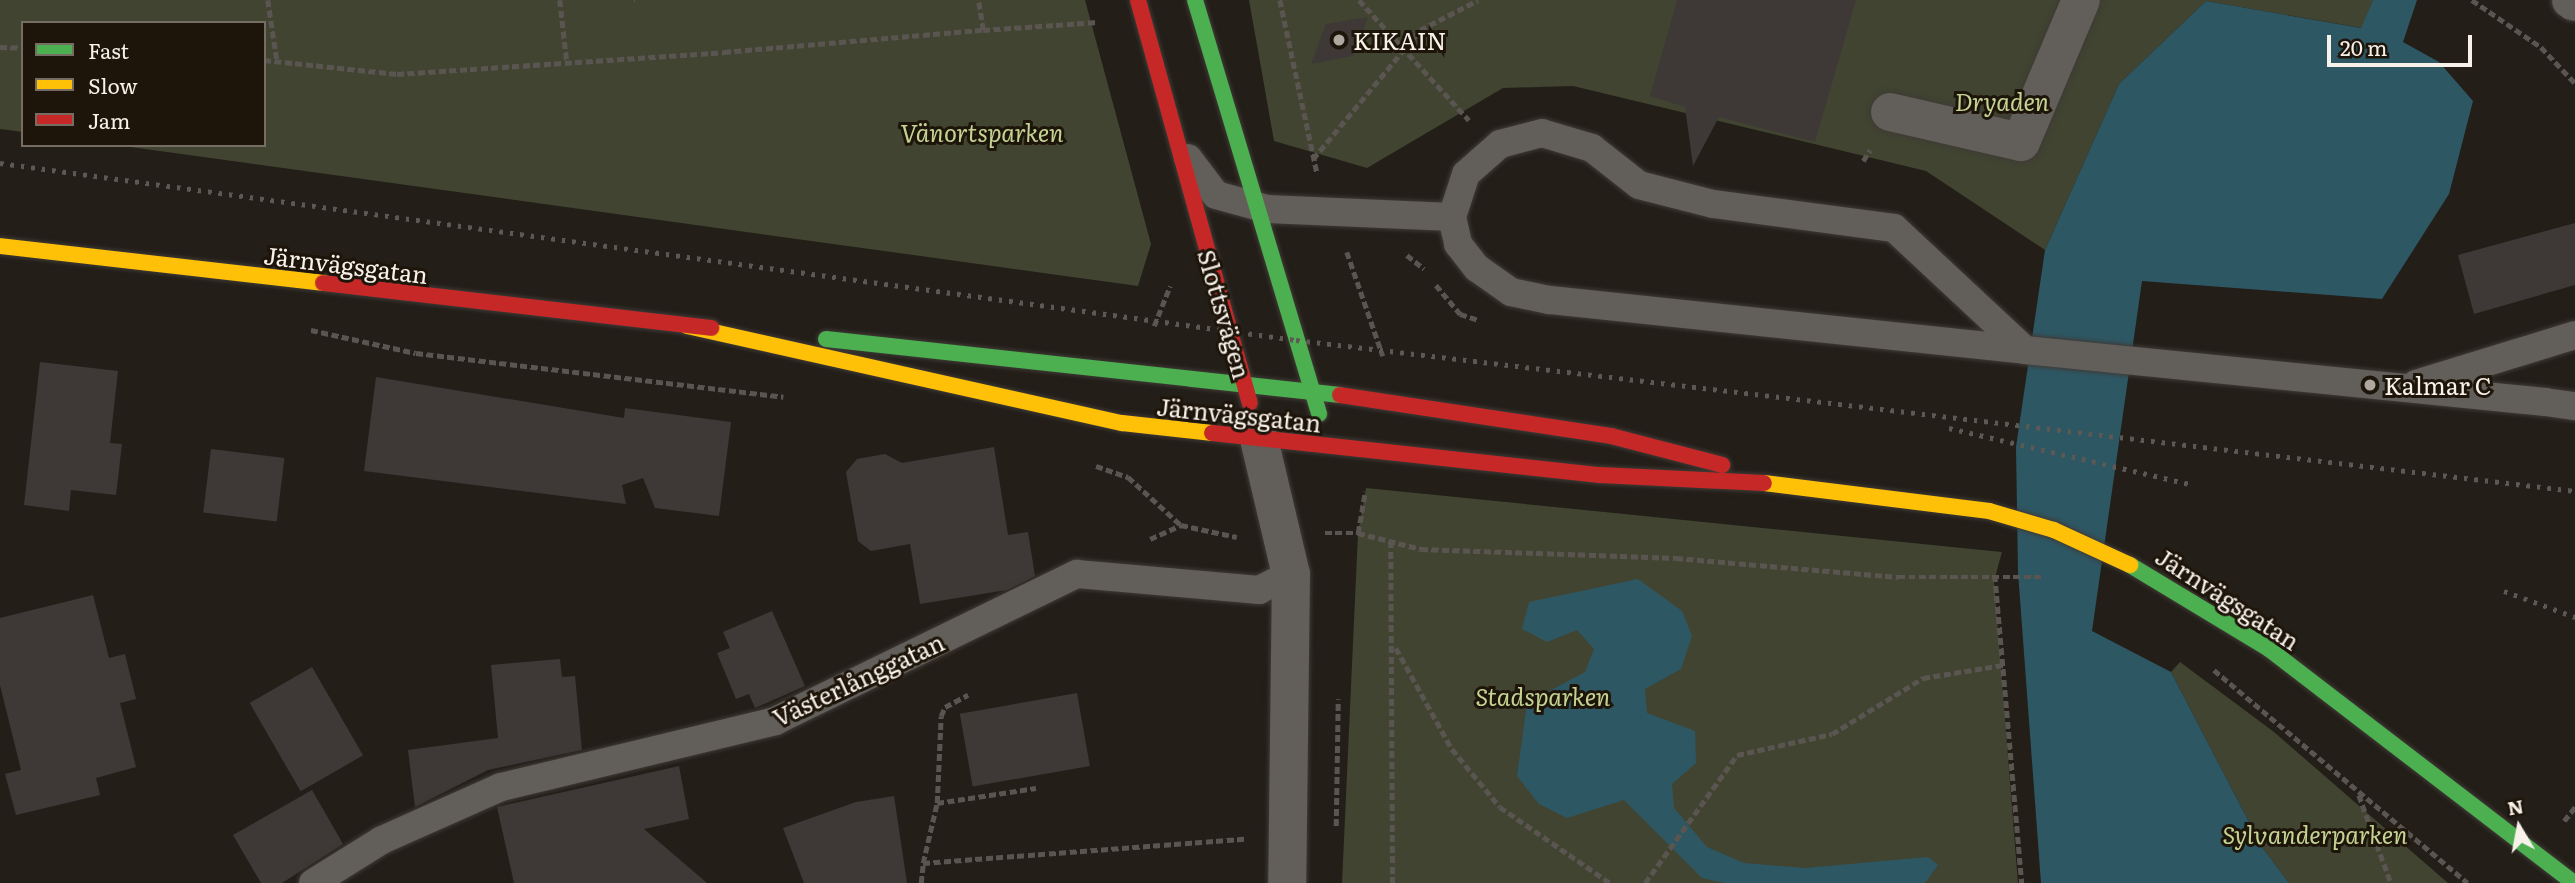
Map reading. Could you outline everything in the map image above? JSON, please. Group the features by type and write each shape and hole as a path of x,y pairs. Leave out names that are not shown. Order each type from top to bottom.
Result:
{"main road":[{"name":"Slottsvägen","path":"1138,0 1259,439"},
{"path":"1195,0 1253,205 1313,391 1327,446"},
{"name":"Järnvägsgatan","path":"0,246 687,326 1244,381 1611,436 1795,484"},
{"name":"Järnvägsgatan","path":"687,326 1122,424 1600,475 1795,484 1989,511 2126,560 2269,649 2574,883"}],"street":[{"path":"1890,112 2021,142 2081,0"},
{"name":"Slottsvägen","path":"1259,439 1291,574 1290,843 1287,883"}],"lane":[{"path":"2025,350 1894,228 1713,204 1639,185 1592,148 1542,134 1500,144 1466,174 1452,217 1458,244 1511,292 2025,350 2575,406"},
{"path":"1178,144 1216,195 1253,205 1452,217"},
{"path":"2403,388 2575,335"},
{"name":"Västerlånggatan","path":"313,883 382,840 501,787 775,721 1077,574 1259,590 1291,574"}],"path":[{"path":"268,0 277,60"},
{"path":"560,0 568,62"},
{"path":"978,0 983,30"},
{"path":"1359,0 1472,123"},
{"path":"1312,160 1420,30 1478,0"},
{"path":"2472,0 2541,47 2575,83"},
{"path":"266,60 397,74 1106,22 1103,11"},
{"path":"0,47 21,48"},
{"path":"1131,369 1176,271"},
{"path":"416,353 791,398"},
{"path":"1122,424 1128,477"},
{"path":"1082,461 1128,477 1181,525 1242,538"},
{"path":"1368,478 1358,533 1421,549 1675,558 1899,577 2009,575"},
{"path":"1391,541 1395,647 1393,883"},
{"path":"1995,575 2022,883"},
{"path":"1395,647 1452,749 1500,807 1610,883"},
{"path":"2201,660 2468,883"},
{"path":"1645,883 1696,818 1737,755 1832,734 1923,678 2003,665"},
{"path":"921,883 937,803 941,716 945,707 968,695"},
{"path":"937,803 1036,788"},
{"path":"2359,794 2390,883"},
{"path":"923,863 1221,839 1290,843"}],"green space":[{"name":"Vänortsparken","path":"0,0 1085,0 1151,244 1138,286 130,147 266,147 266,21 21,21 21,132 0,129"},
{"name":"Dryaden","path":"1249,0 2373,0 2362,28 2206,1 2119,84 2045,250 1926,171 1573,86 1503,88 1367,168 1274,141"},
{"name":"Stadsparken","path":"1366,488 2002,552 1994,581 2018,883 1342,883 1358,533"},
{"name":"Sylvanderparken","path":"2180,662 2274,732 2448,883 2289,883 2262,847 2171,672"}],"water":[{"path":"2373,0 2417,0 2403,42 2439,62 2473,101 2449,194 2382,299 2142,281 2092,631 2171,672 2262,847 2289,883 2041,883 2018,572 2016,447 2045,250 2119,84 2206,1 2361,28"},
{"path":"1638,579 1682,611 1692,636 1681,669 1645,689 1647,713 1695,731 1696,763 1672,784 1674,808 1707,847 1744,863 1805,868 1928,857 1938,865 1925,883 1724,883 1702,878 1624,800 1567,818 1539,804 1517,776 1527,703 1585,672 1594,649 1577,630 1547,642 1522,629 1529,602"}],"building":[{"path":"1677,0 1856,0 1815,142 1719,117 1693,166 1685,107 1650,96"},
{"name":"KIKAIN","path":"1368,17 1353,56 1311,64 1326,24"},
{"path":"2575,223 2575,285 2474,314 2458,255"},
{"path":"40,362 118,371 110,443 122,444 116,495 71,490 69,511 24,505"},
{"path":"376,377 624,418 625,408 731,422 719,516 655,508 643,478 622,485 626,504 364,471"},
{"path":"994,447 1008,535 1028,532 1035,576 1007,590 920,604 910,544 871,551 858,541 846,472 857,459 885,454 902,463"},
{"path":"211,449 284,458 277,522 203,513"},
{"path":"93,595 109,658 125,654 136,699 120,703 136,767 96,778 100,795 16,815 5,774 21,770 0,685 0,618"},
{"path":"772,611 805,686 755,708 749,694 736,699 717,653 730,648 723,632"},
{"path":"560,659 562,677 575,676 582,750 488,770 415,807 408,750 498,738 491,665"},
{"path":"312,667 363,755 301,791 250,703"},
{"path":"1077,693 1090,766 973,787 960,714"},
{"path":"679,766 689,819 644,829 707,883 514,883 497,807"},
{"path":"312,790 343,844 282,883 261,883 233,835"},
{"path":"894,796 907,883 804,883 783,828 856,802"}],"railway":[{"path":"0,163 1296,340 2575,491"},
{"path":"1949,428 2190,484"},
{"path":"2504,591 2575,617"}],"traffic: fast":[{"path":"1195,0 1319,414"},
{"path":"826,339 1340,395"},
{"path":"2130,565 2269,649 2574,883"}],"traffic: slow":[{"path":"0,246 323,283"},
{"path":"687,326 1122,423 1212,433"},
{"path":"1764,483 1989,511 2054,530 2130,565"}],"traffic: jam":[{"path":"1138,0 1250,403"},
{"path":"323,283 711,328"},
{"path":"1340,395 1611,436 1722,465"},
{"path":"1212,433 1600,475 1764,483"}],"place":[{"name":"KIKAIN","path":"1339,40"},
{"name":"Kalmar C","path":"2370,385"}]}
